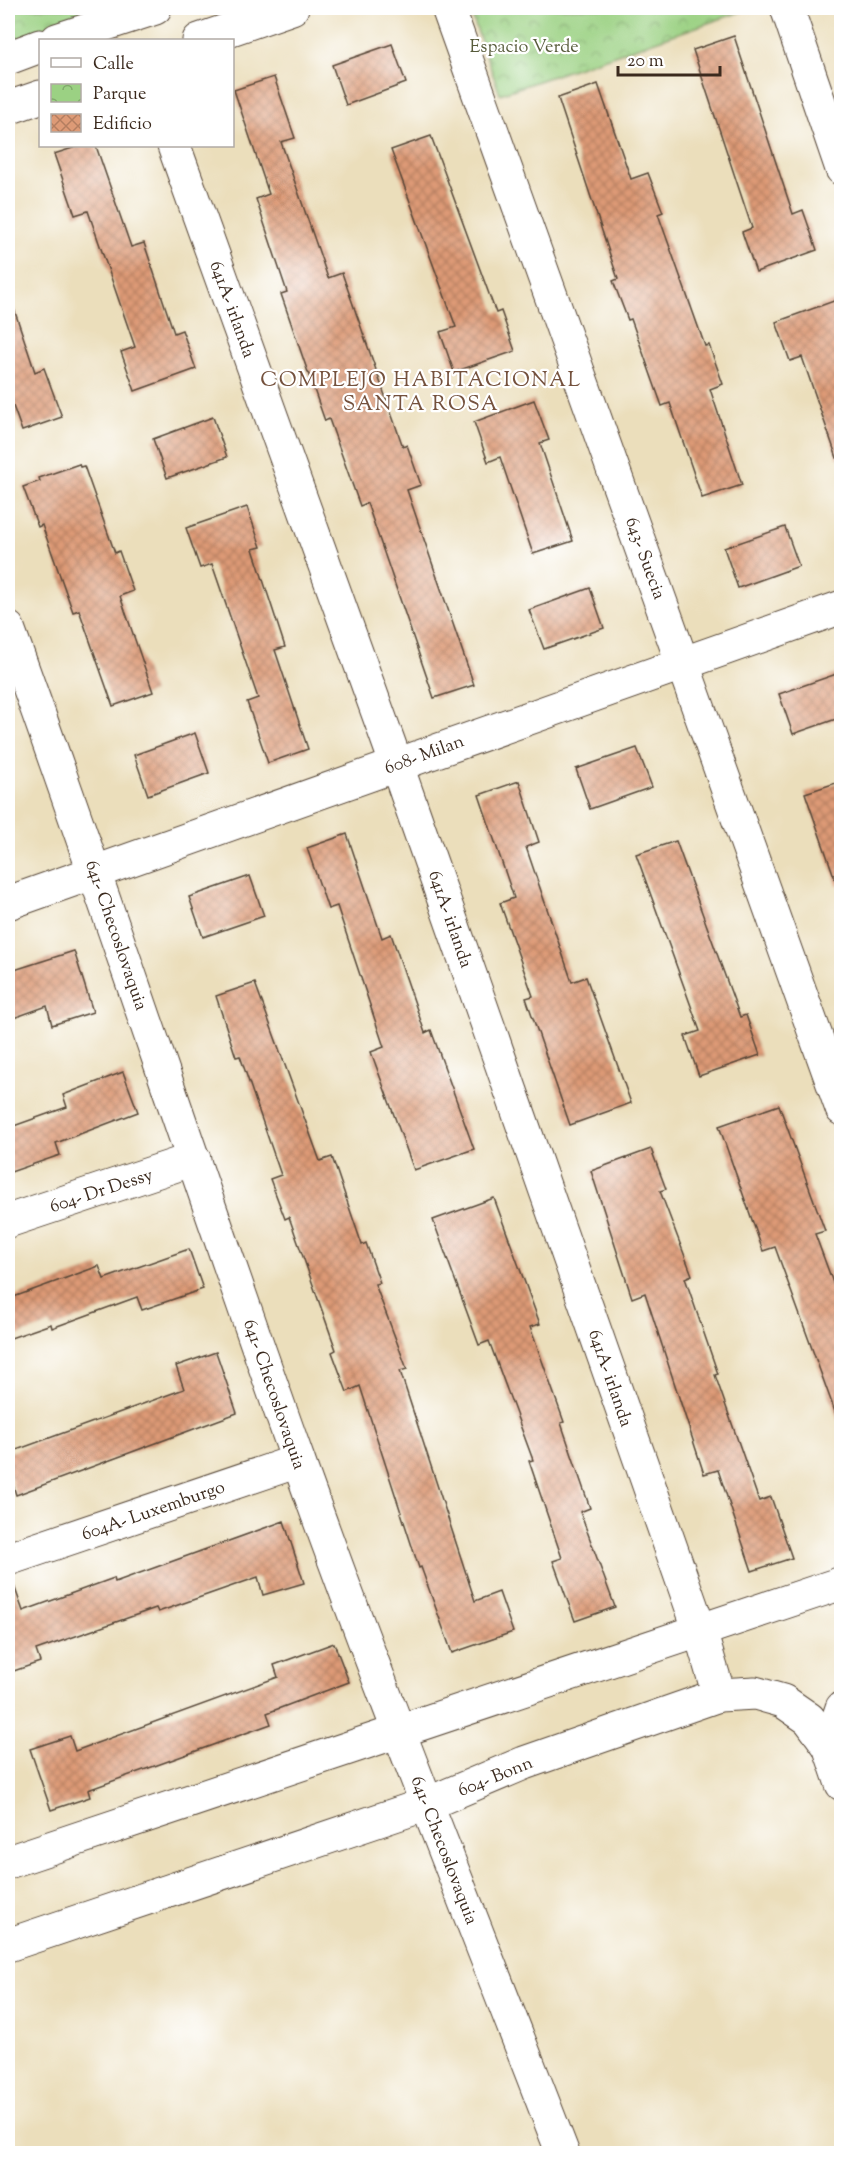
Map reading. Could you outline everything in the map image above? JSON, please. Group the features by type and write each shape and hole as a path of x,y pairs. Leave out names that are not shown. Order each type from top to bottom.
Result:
{"street":[{"path":"202,39 292,8"},
{"name":"643- Suecia","path":"448,8 684,662 842,1109"},
{"path":"787,8 842,169"},
{"path":"62,39 139,22"},
{"path":"8,58 39,46"},
{"path":"8,108 39,97"},
{"name":"641A- irlanda","path":"174,147 396,763 700,1631 719,1695"},
{"name":"608- Milan","path":"8,903 396,763 842,607"},
{"name":"641- Checoslovaquia","path":"8,628 96,873 298,1461 399,1731 563,2154"},
{"name":"604- Dr Dessy","path":"8,1221 194,1159"},
{"name":"604A- Luxemburgo","path":"8,1559 298,1461"},
{"path":"8,1862 842,1583"},
{"name":"604- Bonn","path":"8,1946 427,1804 524,1763 719,1695 754,1694 783,1701 809,1719 829,1746 842,1784"},
{"path":"829,1746 842,1708"}],"green space":[{"path":"8,8 112,8 8,44"},
{"name":"Espacio Verde","path":"469,8 752,8 500,94"}],"building":[{"path":"734,36 793,214 803,210 817,250 756,272 742,232 752,228 693,50"},
{"path":"392,44 406,83 346,105 332,65"},
{"path":"274,77 295,138 281,142 328,278 342,273 403,447 407,445 421,485 407,490 474,685 434,698 367,503 360,506 329,419 325,421 281,294 287,292 256,199 269,194 234,90"},
{"path":"598,84 631,179 648,173 663,212 658,214 705,346 709,345 723,384 710,389 742,485 702,498 670,403 662,406 631,319 628,320 613,281 618,279 558,98"},
{"path":"431,136 496,313 501,311 515,351 454,372 440,332 456,327 391,150"},
{"path":"76,147 96,147 131,247 144,243 174,333 182,330 196,369 135,391 121,352 135,347 88,211 75,215 54,154"},
{"path":"842,298 842,458 837,458 802,357 790,361 776,322"},
{"path":"12,303 35,372 44,368 62,417 22,431 8,392 8,304"},
{"path":"534,400 549,440 540,443 573,541 533,554 500,457 488,462 474,422"},
{"path":"213,417 227,457 167,478 153,439"},
{"path":"79,464 80,467 84,466 115,553 119,551 133,591 120,596 153,692 113,706 79,610 73,612 42,525 38,527 23,487 40,481 39,478"},
{"path":"247,507 261,547 253,549 285,647 275,650 308,749 268,763 247,702 258,698 212,564 200,568 186,528"},
{"path":"785,527 799,566 738,588 724,548"},
{"path":"590,588 604,628 544,649 529,610"},
{"path":"842,672 842,717 793,734 779,694"},
{"path":"195,733 209,773 148,795 134,755"},
{"path":"637,748 652,787 590,809 576,769"},
{"path":"519,781 539,842 526,847 572,982 586,977 631,1103 570,1125 526,998 533,996 500,903 514,898 479,795"},
{"path":"842,781 842,884 837,885 805,793"},
{"path":"347,834 382,938 391,934 425,1033 431,1030 474,1149 414,1170 371,1052 384,1047 337,906 328,909 307,848"},
{"path":"676,841 740,1017 746,1015 760,1055 699,1076 685,1036 700,1031 636,854"},
{"path":"250,876 264,916 203,937 189,897"},
{"path":"74,951 93,1012 52,1025 47,1006 8,1020 8,972"},
{"path":"255,983 320,1161 332,1157 362,1245 366,1243 380,1283 375,1284 407,1369 400,1371 475,1601 499,1592 513,1632 452,1653 421,1567 419,1568 360,1386 347,1392 332,1352 336,1350 289,1217 285,1219 270,1179 281,1175 240,1056 236,1057 216,996"},
{"path":"123,1072 138,1112 56,1143 60,1155 8,1173 8,1128 67,1107 63,1095"},
{"path":"779,1105 825,1231 815,1234 842,1307 842,1420 838,1420 775,1247 763,1251 719,1126"},
{"path":"651,1149 666,1189 660,1191 692,1275 685,1278 718,1374 715,1375 759,1501 771,1497 792,1558 752,1571 718,1470 704,1474 645,1293 632,1298 591,1171"},
{"path":"494,1198 540,1324 530,1327 564,1422 561,1423 590,1508 580,1512 615,1607 575,1621 553,1561 562,1558 529,1461 533,1460 489,1341 479,1345 433,1220"},
{"path":"189,1249 203,1289 142,1310 137,1297 52,1328 51,1324 8,1339 8,1299 99,1266 104,1279"},
{"path":"216,1352 237,1413 16,1495 8,1469 8,1453 184,1389 176,1366"},
{"path":"284,1521 304,1583 263,1595 258,1577 158,1612 156,1608 36,1650 40,1662 8,1673 8,1581 12,1580 23,1611 114,1578 115,1582"},
{"path":"334,1643 349,1682 267,1713 271,1724 88,1790 90,1797 51,1810 30,1749 70,1736 75,1751 278,1677 274,1665"}],"district":[{"name":"COMPLEJO HABITACIONAL SANTA ROSA","path":"421,391"}]}
